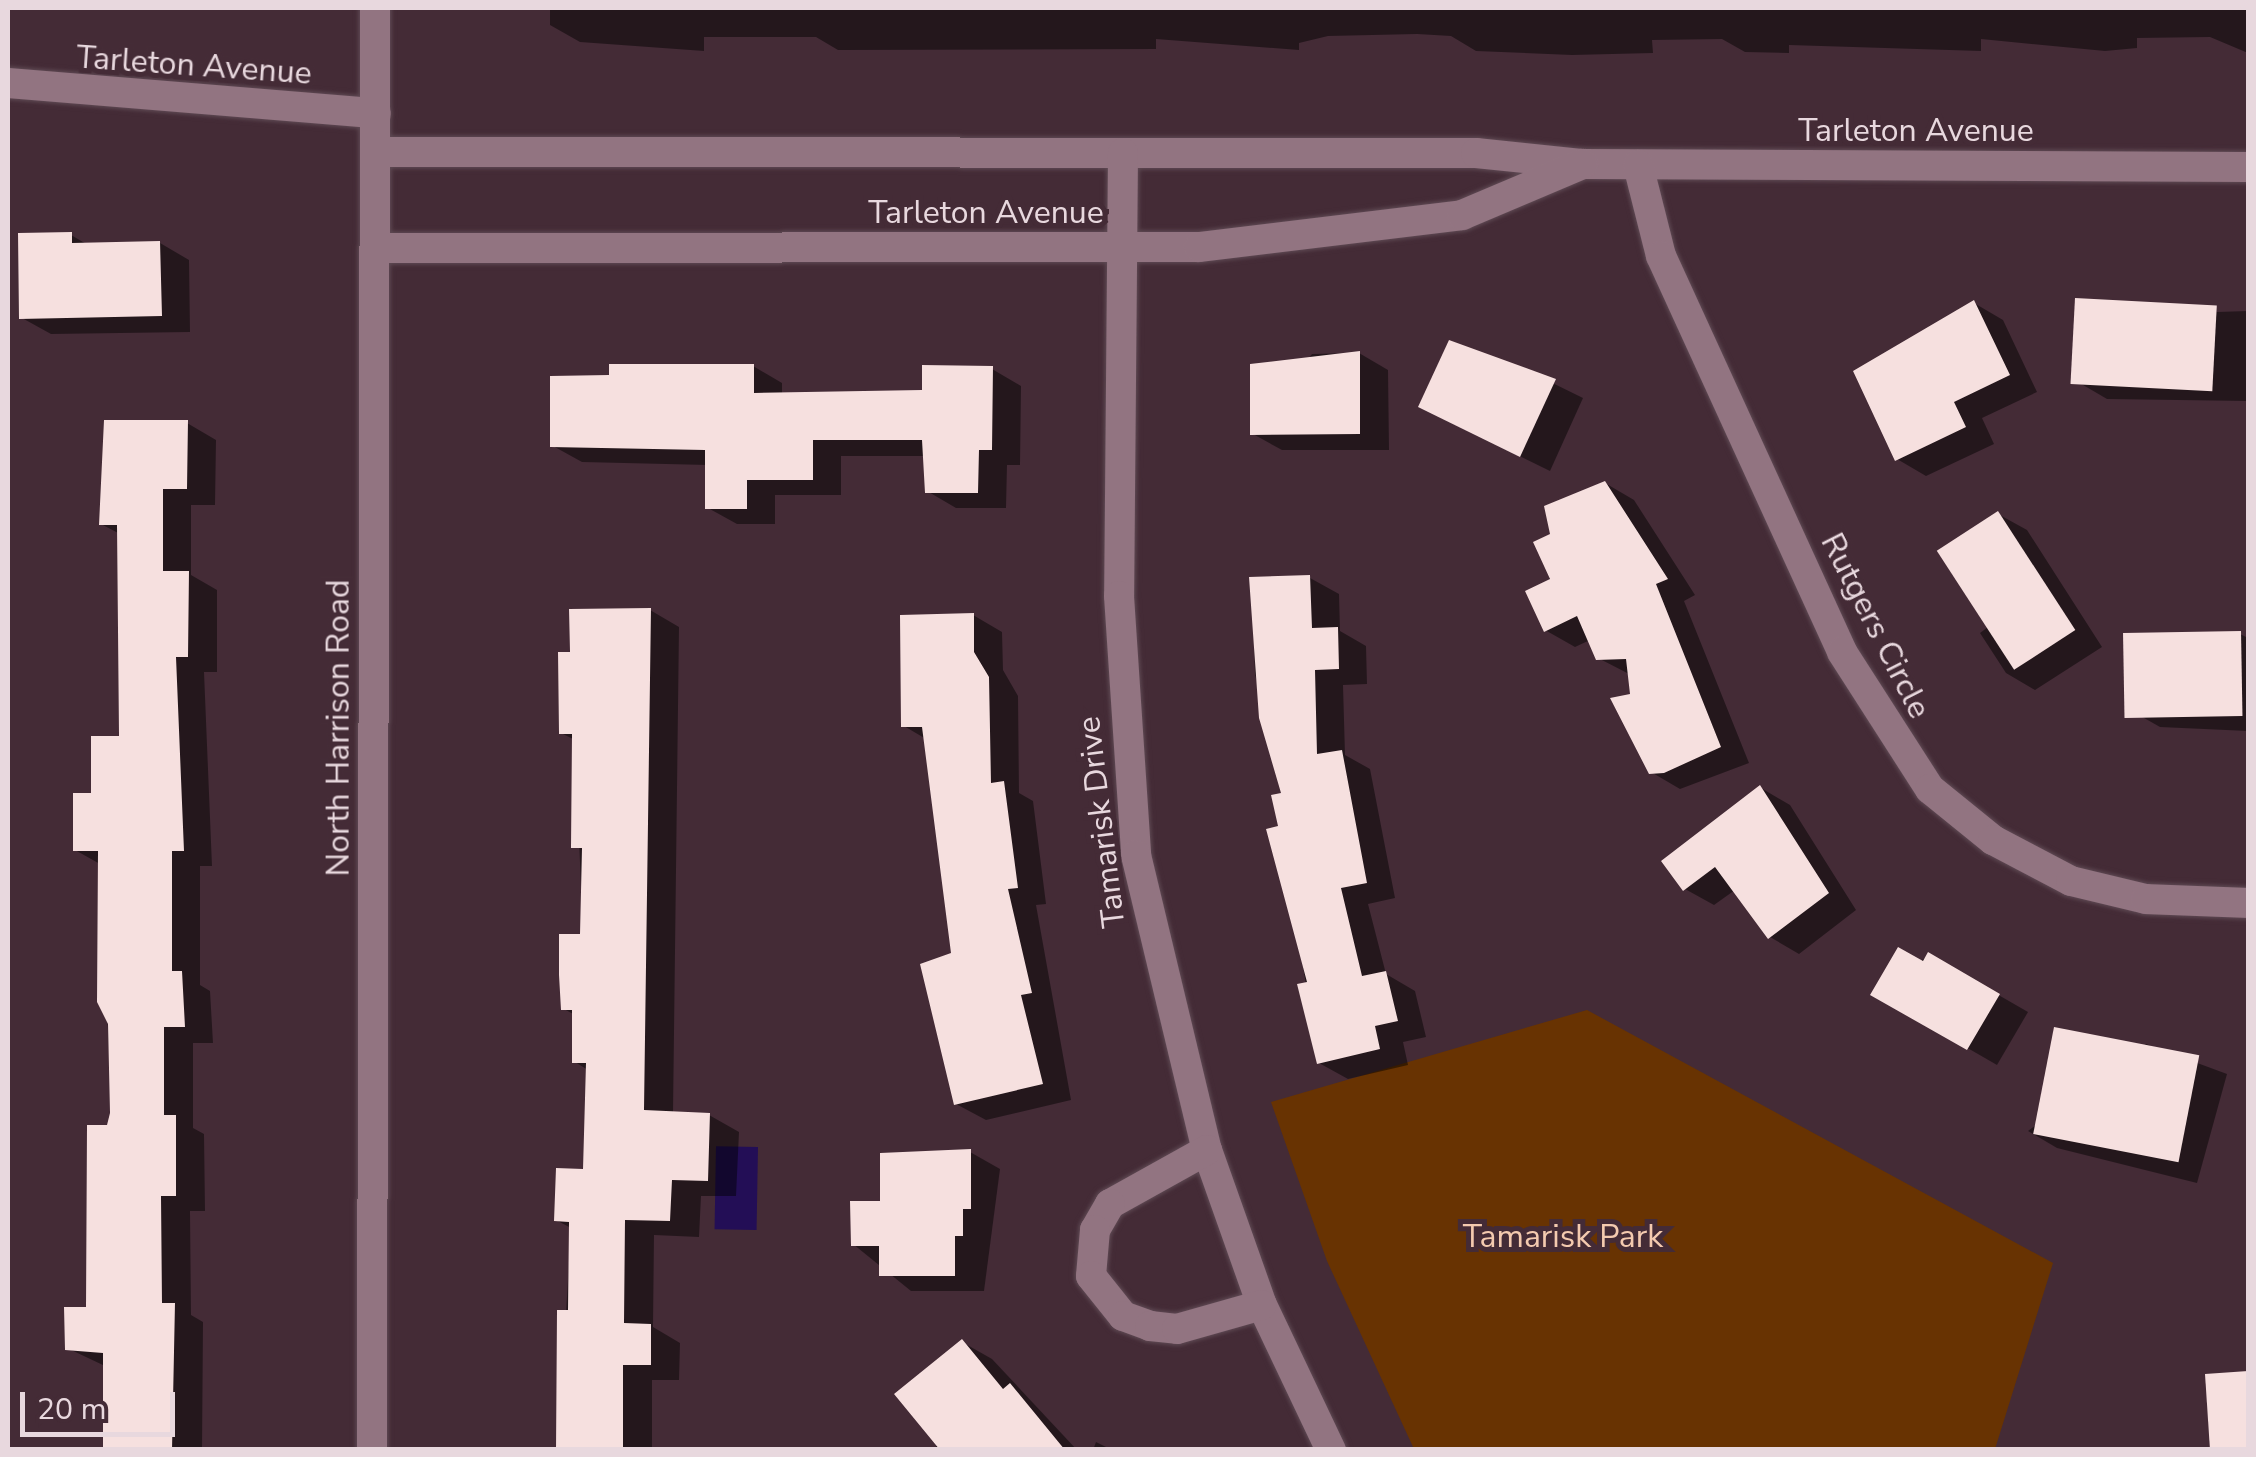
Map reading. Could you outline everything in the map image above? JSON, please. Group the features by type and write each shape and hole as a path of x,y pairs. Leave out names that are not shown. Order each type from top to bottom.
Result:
{"street":[{"name":"North Harrison Road","path":"372,1450 375,8"},
{"name":"Tarleton Avenue","path":"8,82 376,113"},
{"name":"Tarleton Avenue","path":"376,152 1476,153 1638,165 2248,167"},
{"name":"Tamarisk Drive","path":"1123,153 1124,745 1156,962 1206,1150 1262,1305 1332,1450"},
{"name":"Tarleton Avenue","path":"375,248 1123,248 1462,215 1584,164"},
{"name":"Rutgers Circle","path":"1638,165 1661,256 1842,652 1930,789 1992,840 2071,881 2146,899 2248,903"},
{"path":"1206,1150 1110,1204 1094,1230 1091,1276 1123,1316 1150,1326 1178,1329 1262,1305"}],"green space":[{"name":"Tamarisk Park","path":"1587,1010 2053,1263 1995,1449 1414,1449 1327,1261 1271,1102"}],"shaded area":[{"path":"716,1146 758,1147 757,1230 715,1229"}],"building":[{"path":"72,232 72,243 160,241 162,316 19,319 18,233"},
{"path":"2075,298 2217,305 2212,391 2070,384"},
{"path":"1974,300 2010,375 1954,402 1966,427 1895,461 1853,371"},
{"path":"1449,340 1556,379 1520,457 1418,407"},
{"path":"1360,351 1360,434 1250,435 1250,364"},
{"path":"609,364 754,364 754,393 922,390 922,365 993,366 992,450 979,450 978,493 925,493 922,440 813,440 813,480 747,480 747,509 705,509 705,450 550,447 550,376 609,375"},
{"path":"104,420 188,420 187,489 163,489 163,571 189,571 188,657 176,657 184,851 172,851 172,971 182,971 185,1027 164,1027 164,1115 176,1115 176,1196 161,1196 162,1303 175,1303 172,1450 103,1450 103,1353 65,1350 64,1307 86,1307 87,1125 107,1125 110,1113 108,1024 97,1002 98,851 73,851 73,793 91,793 91,736 119,736 117,525 99,525"},
{"path":"1605,481 1668,579 1656,584 1721,747 1664,773 1649,774 1610,698 1630,694 1626,659 1596,660 1577,616 1544,632 1525,591 1550,579 1533,542 1550,534 1544,506"},
{"path":"1998,511 2075,630 2014,670 1937,551"},
{"path":"1310,575 1312,628 1338,627 1339,669 1315,670 1317,754 1342,750 1367,883 1341,888 1362,976 1386,971 1398,1021 1375,1026 1380,1049 1317,1064 1297,984 1307,982 1266,829 1278,826 1271,795 1281,793 1259,718 1249,577"},
{"path":"651,608 644,1110 710,1113 708,1181 672,1180 670,1221 625,1220 624,1323 651,1324 651,1365 623,1365 623,1450 556,1450 557,1310 568,1310 569,1222 554,1221 556,1168 583,1169 586,1063 572,1063 572,1010 561,1010 559,934 580,934 582,848 571,848 572,734 559,734 558,652 570,652 569,609"},
{"path":"974,613 974,652 989,677 991,783 1004,781 1018,888 1008,889 1032,993 1021,995 1043,1084 954,1105 920,964 951,953 922,727 901,727 900,615"},
{"path":"2241,631 2242,716 2125,718 2123,633"},
{"path":"1760,785 1829,893 1768,939 1715,867 1683,891 1661,861"},
{"path":"1898,947 1923,961 1928,952 2000,994 1967,1050 1870,995"},
{"path":"2054,1027 2199,1055 2178,1162 2033,1134"},
{"path":"971,1149 971,1209 963,1209 963,1236 955,1236 955,1276 879,1276 879,1246 851,1246 850,1201 880,1201 880,1153"},
{"path":"962,1339 1003,1389 1010,1383 1065,1450 940,1450 894,1394"},
{"path":"2248,1371 2248,1450 2210,1450 2205,1374"}]}
